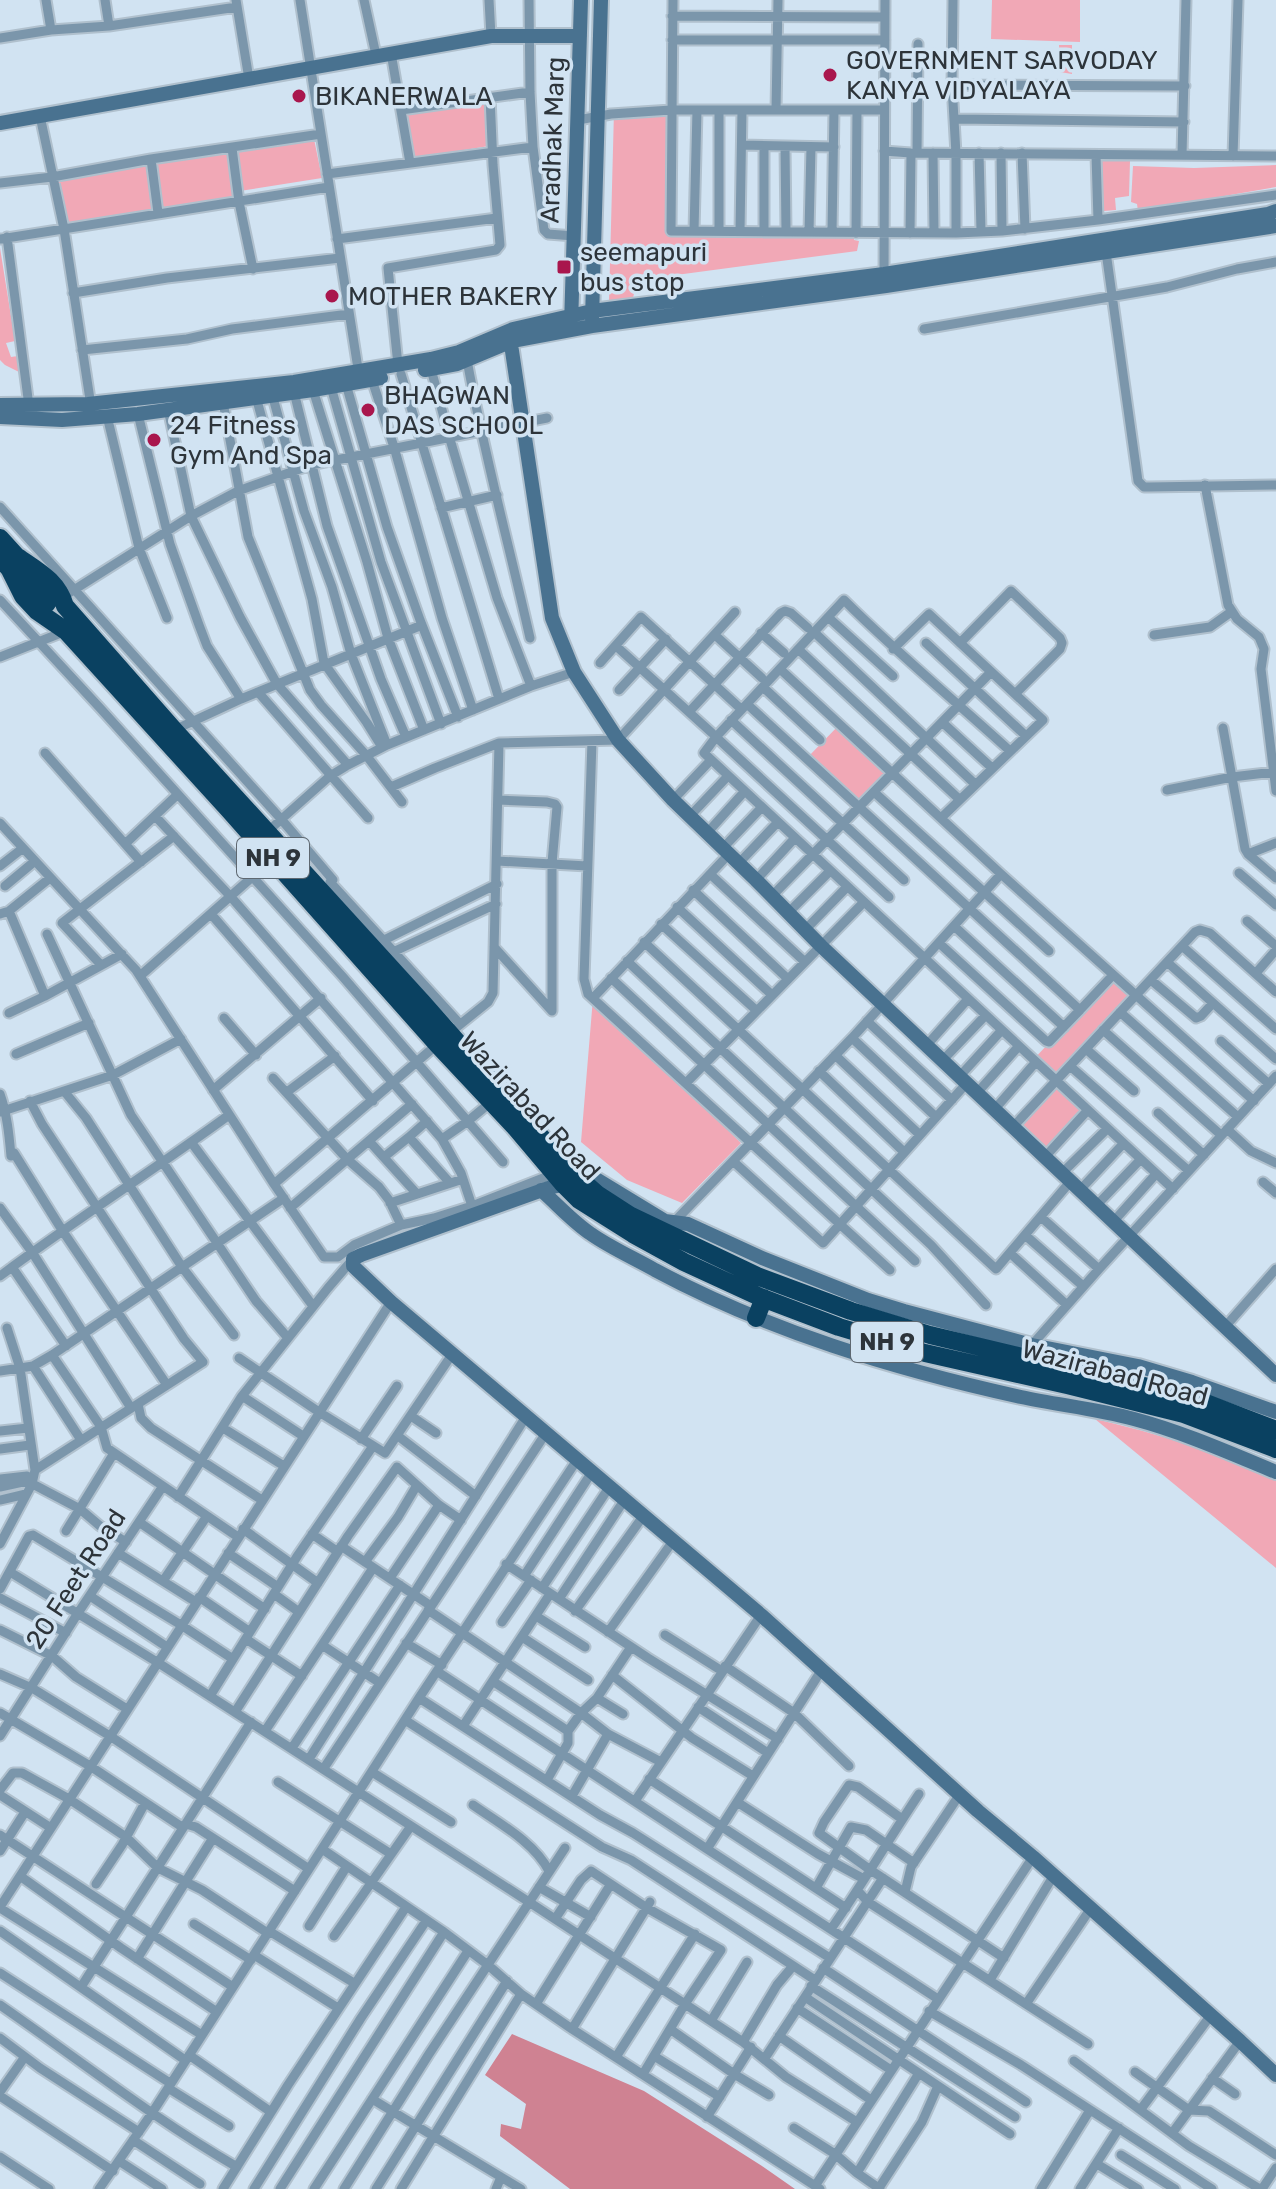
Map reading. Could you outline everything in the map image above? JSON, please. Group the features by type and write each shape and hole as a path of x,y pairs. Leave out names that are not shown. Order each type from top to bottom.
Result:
{"highway":[{"name":"Wazirabad Road","path":"0,538 23,596 37,611 66,631 285,849 449,1034 491,1102 562,1175 583,1183 631,1216 757,1276 851,1311 930,1335 1028,1351 1190,1397 1276,1430"},
{"name":"Wazirabad Road","path":"9,561 50,580 68,594 65,606 168,733 377,943 579,1200 656,1226 684,1262 839,1327 925,1353 1184,1414 1276,1449"},
{"path":"756,1318 764,1298"}],"street":[{"path":"46,0 51,30"},
{"path":"105,0 109,26"},
{"path":"300,0 349,314 353,381 350,457 381,562 441,724"},
{"path":"364,0 401,110 410,163"},
{"path":"489,0 491,36"},
{"path":"529,0 533,147 544,230 548,234 574,236"},
{"name":"Aradhak Marg","path":"571,322 581,0"},
{"name":"Aradhak Marg","path":"592,318 601,0"},
{"path":"673,0 671,231 1002,231 1276,195"},
{"path":"776,110 778,0"},
{"path":"885,0 885,280"},
{"path":"953,0 956,233"},
{"path":"1182,155 1186,0"},
{"path":"1233,156 1238,0"},
{"path":"0,38 109,26 237,3 249,79"},
{"path":"672,16 885,17"},
{"path":"0,123 491,36 580,36"},
{"path":"672,40 885,40"},
{"path":"910,233 918,44"},
{"path":"952,85 1185,86"},
{"path":"401,110 530,92"},
{"path":"490,97 500,245 496,250 388,268 400,370 499,699"},
{"path":"578,120 671,110 884,110"},
{"path":"694,231 697,110"},
{"path":"719,110 719,231"},
{"path":"740,231 742,110"},
{"path":"832,232 834,110"},
{"path":"856,233 857,110"},
{"path":"40,116 64,229 82,350 97,412 132,512 139,548 167,618"},
{"path":"954,119 1184,122"},
{"path":"0,183 321,134"},
{"path":"742,145 834,147"},
{"path":"327,174 533,147"},
{"path":"764,147 764,232"},
{"path":"785,147 786,232"},
{"path":"809,232 811,147"},
{"path":"232,148 253,269"},
{"path":"884,151 1276,156"},
{"path":"933,153 934,232"},
{"path":"979,153 981,231"},
{"path":"1001,153 1002,231"},
{"path":"1022,153 1025,229"},
{"path":"1096,155 1098,220"},
{"path":"151,159 158,213"},
{"path":"29,406 4,238 329,187"},
{"path":"885,280 1276,211"},
{"path":"337,239 497,218"},
{"path":"0,405 138,414 313,390 400,370 511,336 592,318 1106,252 1276,226"},
{"path":"1106,252 1138,481 1144,487 1276,485"},
{"path":"73,293 167,278 340,258"},
{"path":"924,329 1194,282 1237,269 1276,262"},
{"path":"82,350 187,339 232,329 349,314"},
{"path":"400,370 431,369 467,360 511,336"},
{"path":"511,336 552,618 574,672 618,740 673,800 821,946 1276,1375"},
{"path":"467,360 480,431 530,638"},
{"path":"431,369 497,598 531,686"},
{"path":"0,417 62,420 294,382 353,381"},
{"path":"353,381 394,447 442,618 473,710"},
{"path":"353,381 365,453 387,527 458,717"},
{"path":"313,390 388,638 424,730"},
{"path":"294,392 327,526 381,679 406,737"},
{"path":"272,394 304,511 385,746"},
{"path":"256,397 312,599 324,663 385,746"},
{"path":"223,402 244,523 252,549 314,697 366,755 402,802"},
{"path":"168,409 191,516 240,617 277,684 348,765"},
{"path":"138,414 167,531 207,646 241,699"},
{"path":"68,594 191,516 238,491 311,465 547,418"},
{"path":"1205,485 1224,592 1231,612 1254,631 1264,649 1261,669 1276,791"},
{"path":"441,508 497,495"},
{"path":"0,507 68,594 192,720 281,819 285,849 140,976"},
{"path":"960,643 1011,591 1062,643 1060,649 1015,694"},
{"path":"0,600 252,877 503,1162"},
{"path":"1010,751 893,649 844,600 811,630 780,669 762,682 744,706 714,735 704,753 1173,1189"},
{"path":"689,712 785,611 811,630 975,784"},
{"path":"391,787 499,743 618,740 735,612"},
{"path":"1154,635 1210,627 1231,612"},
{"path":"893,649 929,614 1043,720 941,818"},
{"path":"600,663 641,617 715,685 744,706 860,806 1080,1010"},
{"path":"828,617 893,676"},
{"path":"168,733 324,663 422,625"},
{"path":"0,657 66,631"},
{"path":"761,633 784,653"},
{"path":"715,635 820,740"},
{"path":"619,690 666,639"},
{"path":"926,643 1026,736"},
{"path":"616,646 889,897"},
{"path":"798,649 959,799"},
{"path":"780,669 1001,874 1254,1101"},
{"path":"267,832 330,776 366,755 531,686 574,672"},
{"path":"772,896 991,672"},
{"path":"258,692 368,818"},
{"path":"731,720 904,880"},
{"path":"942,722 992,768"},
{"path":"1223,728 1248,854 1276,878"},
{"path":"592,741 585,987 593,998 890,1270"},
{"path":"274,1184 488,1002 493,993 499,743"},
{"path":"45,753 141,862"},
{"path":"673,800 710,761"},
{"path":"1167,790 1274,772"},
{"path":"690,816 727,777"},
{"path":"707,833 744,792"},
{"path":"874,792 1049,951"},
{"path":"125,844 177,795"},
{"path":"494,947 552,1011 552,863 557,807 547,802 498,800"},
{"path":"730,855 761,808"},
{"path":"155,816 321,998 442,1139 463,1179 472,1206"},
{"path":"0,823 140,976 324,1257 338,1257 354,1245 401,1225 434,1218 562,1175"},
{"path":"593,998 693,890 730,855 777,823"},
{"path":"101,965 62,923 174,836"},
{"path":"756,880 794,839"},
{"path":"1248,854 1276,844"},
{"path":"0,866 23,848"},
{"path":"5,886 35,861"},
{"path":"497,861 587,866"},
{"path":"789,912 829,872"},
{"path":"1239,873 1276,905"},
{"path":"710,874 805,962"},
{"path":"656,1226 734,1162 883,1005 1001,874"},
{"path":"45,996 4,912 50,878"},
{"path":"377,943 497,884"},
{"path":"805,930 846,888"},
{"path":"693,890 788,979"},
{"path":"686,1083 863,903"},
{"path":"393,952 496,904"},
{"path":"677,907 772,995"},
{"path":"211,914 373,1101"},
{"path":"1247,921 1276,948 1256,973"},
{"path":"661,924 757,1011"},
{"path":"954,926 1064,1027"},
{"path":"1012,1128 1195,932 1205,930 1276,992"},
{"path":"47,934 131,1115 256,1301 288,1338"},
{"path":"644,942 996,1269 1070,1182 1107,1129"},
{"path":"377,943 393,952 449,1034"},
{"path":"939,943 1049,1042 1113,975"},
{"path":"1182,946 1276,1029"},
{"path":"9,1013 122,954"},
{"path":"627,961 931,1245 986,1305"},
{"path":"1167,962 1276,1059"},
{"path":"611,978 915,1261"},
{"path":"1151,980 1196,1018 1213,1003"},
{"path":"213,1090 321,998"},
{"path":"926,1046 968,999"},
{"path":"1120,1012 1238,1117"},
{"path":"942,1061 985,1016"},
{"path":"224,1018 256,1055"},
{"path":"867,1021 952,1100"},
{"path":"16,1054 89,1023"},
{"path":"1103,1030 1224,1132 1251,1151 1276,1163"},
{"path":"967,1085 1001,1031"},
{"path":"852,1038 936,1117"},
{"path":"3,1110 113,1075 181,1039"},
{"path":"1028,1351 1083,1286 1273,1080 1221,1041"},
{"path":"734,1162 823,1243 952,1100 1018,1047"},
{"path":"1086,1049 1134,1091"},
{"path":"835,1055 920,1135"},
{"path":"287,1092 335,1056"},
{"path":"994,1110 1035,1063"},
{"path":"1070,1066 1189,1171"},
{"path":"819,1071 904,1152"},
{"path":"273,1078 347,1159 379,1187 401,1225"},
{"path":"64,1091 86,1118 182,1267 234,1335"},
{"path":"0,1094 12,1154 167,1385"},
{"path":"0,1487 32,1478 81,1440 203,1362 150,1289 30,1101"},
{"path":"442,1139 491,1102"},
{"path":"290,1208 412,1104"},
{"path":"1044,1158 1087,1111"},
{"path":"1158,1113 1204,1155"},
{"path":"0,1276 229,1115"},
{"path":"384,1157 427,1121"},
{"path":"409,1137 450,1183"},
{"path":"369,1141 417,1194"},
{"path":"191,1142 313,1306"},
{"path":"1070,1182 1123,1144"},
{"path":"1096,1206 1140,1160"},
{"path":"1113,1222 1156,1174"},
{"path":"178,1497 242,1396 353,1259 541,1190 562,1175"},
{"path":"390,1203 463,1179"},
{"path":"1263,1182 1276,1193"},
{"path":"541,1190 581,1227 605,1243 673,1280 756,1318 825,1344 919,1372 1134,1419 1276,1472"},
{"path":"0,1371 33,1366 52,1355 284,1198"},
{"path":"0,1208 141,1418 151,1428 262,1500"},
{"path":"1041,1217 1099,1269"},
{"path":"1025,1235 1083,1286"},
{"path":"1010,1253 1067,1305"},
{"path":"353,1259 353,1266 360,1274 391,1302 761,1615 1276,2075"},
{"path":"12,1267 66,1346"},
{"path":"1224,1328 1276,1269"},
{"path":"1266,1280 1276,1289"},
{"path":"202,2035 0,1908 391,1302"},
{"path":"0,1544 32,1478 20,1368 7,1328"},
{"path":"1028,1351 1138,1366 1276,1412"},
{"path":"239,1358 385,1453 453,1353"},
{"path":"52,1355 101,1427 107,1448 207,1516 293,1564 318,1583"},
{"path":"33,1366 81,1440"},
{"path":"361,1439 397,1386"},
{"path":"242,1396 303,1436"},
{"path":"309,1759 527,1415"},
{"path":"411,1416 436,1433"},
{"path":"0,1431 28,1428"},
{"path":"223,1428 284,1466"},
{"path":"324,1768 546,1433"},
{"path":"398,1436 476,1496"},
{"path":"0,1449 30,1445"},
{"path":"210,1696 312,1534 373,1446"},
{"path":"66,1531 114,1453"},
{"path":"99,2189 152,2113 506,1564 577,1460"},
{"path":"235,1712 397,1467 439,1505 461,1520"},
{"path":"502,1622 592,1472"},
{"path":"0,1479 32,1478 126,1542"},
{"path":"265,1731 322,1645 417,1485"},
{"name":"20 Feet Road","path":"0,1736 163,1486"},
{"path":"463,1726 550,1594 610,1486"},
{"path":"0,1500 26,1494"},
{"path":"550,1594 625,1499"},
{"path":"390,1578 439,1505"},
{"path":"575,1611 644,1515"},
{"path":"163,1581 207,1516"},
{"path":"0,1521 14,1518"},
{"path":"139,1522 265,1609"},
{"path":"312,1534 390,1578 462,1634 608,1734 661,1762"},
{"path":"0,1589 29,1536 33,1535 233,1659"},
{"path":"608,1632 673,1541"},
{"path":"118,1553 198,1600 302,1676"},
{"path":"228,1553 299,1612"},
{"path":"506,1564 778,1739"},
{"path":"10,1572 324,1768 747,2044 786,2077 857,2122"},
{"path":"292,1748 400,1585"},
{"path":"90,1596 167,1647"},
{"path":"0,1598 66,1633"},
{"path":"635,1801 761,1615"},
{"path":"536,1616 585,1647"},
{"path":"0,1630 52,1656 76,1677 127,1709"},
{"path":"665,1635 794,1713 849,1766"},
{"path":"522,1637 588,1680"},
{"path":"406,1643 481,1700 938,1999"},
{"path":"322,1645 380,1683"},
{"path":"547,1780 568,1743 568,1731 597,1698 631,1647"},
{"path":"707,1849 821,1671"},
{"path":"0,1674 32,1688 110,1736 309,1869"},
{"path":"612,1675 682,1730 753,1776"},
{"path":"494,1682 568,1731"},
{"path":"419,1698 830,1958"},
{"path":"597,1698 623,1714"},
{"path":"698,1707 768,1753"},
{"path":"0,1713 90,1766 182,1827 186,1824 196,1827 295,1891"},
{"path":"405,1720 602,1847 631,1860 793,1966 906,2047 1015,2117"},
{"path":"81,1987 251,1722"},
{"path":"572,1796 608,1734"},
{"path":"51,1828 0,1793 13,1773 17,1772 69,1799 126,1837 158,1868 226,1904 266,1932 354,1983"},
{"path":"372,1772 451,1822"},
{"path":"649,1779 846,1908"},
{"path":"278,1782 391,1854"},
{"path":"867,1874 821,1836 819,1829 849,1785 858,1787 902,1819"},
{"path":"831,1929 919,1794"},
{"path":"905,1892 914,1863 960,1794"},
{"path":"737,1802 830,1860 883,1878 1004,1958"},
{"path":"96,1884 145,1803"},
{"path":"473,1805 522,1839 543,1859 549,1871"},
{"path":"0,1851 3,1838 25,1812"},
{"path":"334,1936 411,1826"},
{"path":"816,1888 851,1827 866,1830 914,1863"},
{"path":"3,1838 233,1987"},
{"path":"137,1959 213,1838"},
{"path":"344,2189 565,1848"},
{"path":"322,1849 444,1932 521,1994 572,2029 818,2187 835,2154 1033,1857"},
{"path":"309,1926 347,1866"},
{"path":"555,1919 581,1880 591,1871 721,1950 643,2074"},
{"path":"990,1980 1054,1875"},
{"path":"20,1876 217,2012"},
{"path":"765,2058 883,1878"},
{"path":"539,1887 591,1917"},
{"path":"536,2004 609,1887"},
{"path":"858,1891 868,1902 1088,2044"},
{"path":"572,2029 648,1905"},
{"path":"223,2189 406,1907"},
{"path":"1026,2004 1091,1908"},
{"path":"254,2189 426,1921"},
{"path":"194,1924 338,2008"},
{"path":"0,1931 271,2112"},
{"path":"280,2189 444,1932"},
{"path":"616,2057 695,1934"},
{"path":"314,2189 468,1951"},
{"path":"711,2021 747,1962"},
{"path":"707,2117 734,2074 777,1985 793,1966"},
{"path":"823,1968 1026,2102"},
{"path":"0,1973 229,2126"},
{"path":"376,2189 507,1981"},
{"path":"401,2189 521,1994"},
{"path":"805,1997 1010,2134"},
{"path":"0,2005 152,2113 237,2167"},
{"path":"797,2008 891,2070"},
{"path":"929,2011 1021,2065 1212,2189"},
{"path":"1141,2109 1211,2015"},
{"path":"670,2029 769,2095"},
{"path":"779,2036 871,2100"},
{"path":"0,2038 200,2184"},
{"path":"1173,2132 1240,2041"},
{"path":"654,2056 720,2097"},
{"path":"24,2058 0,2094 116,2166 162,2189"},
{"path":"1074,2061 1189,2146 1261,2189 1276,2168"},
{"path":"1135,2072 1189,2110 1209,2111 1276,2155"},
{"path":"857,2173 919,2073"},
{"path":"1212,2078 1235,2094"},
{"path":"794,2128 835,2154 880,2189 922,2122 938,2086"},
{"path":"372,2099 521,2189"},
{"path":"1044,2188 1090,2110"},
{"path":"1080,2189 1119,2128"},
{"path":"1121,2155 1175,2189"},
{"path":"0,2157 49,2189"},
{"path":"1097,2164 1138,2189"},
{"path":"496,2189 501,2177"},
{"path":"1114,2189 1121,2178"},
{"path":"28,2189 34,2179"}],"shaded area":[{"path":"992,0 1080,0 1080,42 991,39"},
{"path":"1059,45 1072,45 1072,74 1060,72"},
{"path":"488,103 489,146 414,158 406,115"},
{"path":"614,111 669,112 669,231 854,236 854,240 859,241 857,251 676,275 671,279 636,285 633,298 609,302"},
{"path":"314,139 322,178 240,191 236,150"},
{"path":"229,150 233,197 160,210 154,162"},
{"path":"1095,158 1130,161 1129,196 1115,198 1116,210 1092,212"},
{"path":"148,163 156,211 65,228 54,179"},
{"path":"1276,165 1276,187 1138,211 1137,204 1131,202 1133,166 1194,168"},
{"path":"0,248 15,341 6,343 11,357 18,356 19,372 0,360"},
{"path":"841,723 890,768 857,801 808,757"},
{"path":"1113,975 1135,996 1055,1082 1032,1061"},
{"path":"593,998 741,1143 682,1203 627,1180 581,1142"},
{"path":"1055,1082 1087,1111 1044,1158 1012,1128"},
{"path":"1095,1419 1187,1444 1276,1478 1276,1568"},
{"path":"512,2034 644,2091 795,2189 570,2189 500,2136 501,2124 521,2129 526,2104 485,2075"}],"place":[{"name":"GOVERNMENT SARVODAY KANYA VIDYALAYA","path":"830,75"},
{"name":"BIKANERWALA","path":"299,96"},
{"name":"seemapuri bus stop","path":"564,267"},
{"name":"MOTHER BAKERY","path":"332,296"},
{"name":"BHAGWAN DAS SCHOOL","path":"368,410"},
{"name":"24 Fitness Gym And Spa","path":"154,440"}]}
